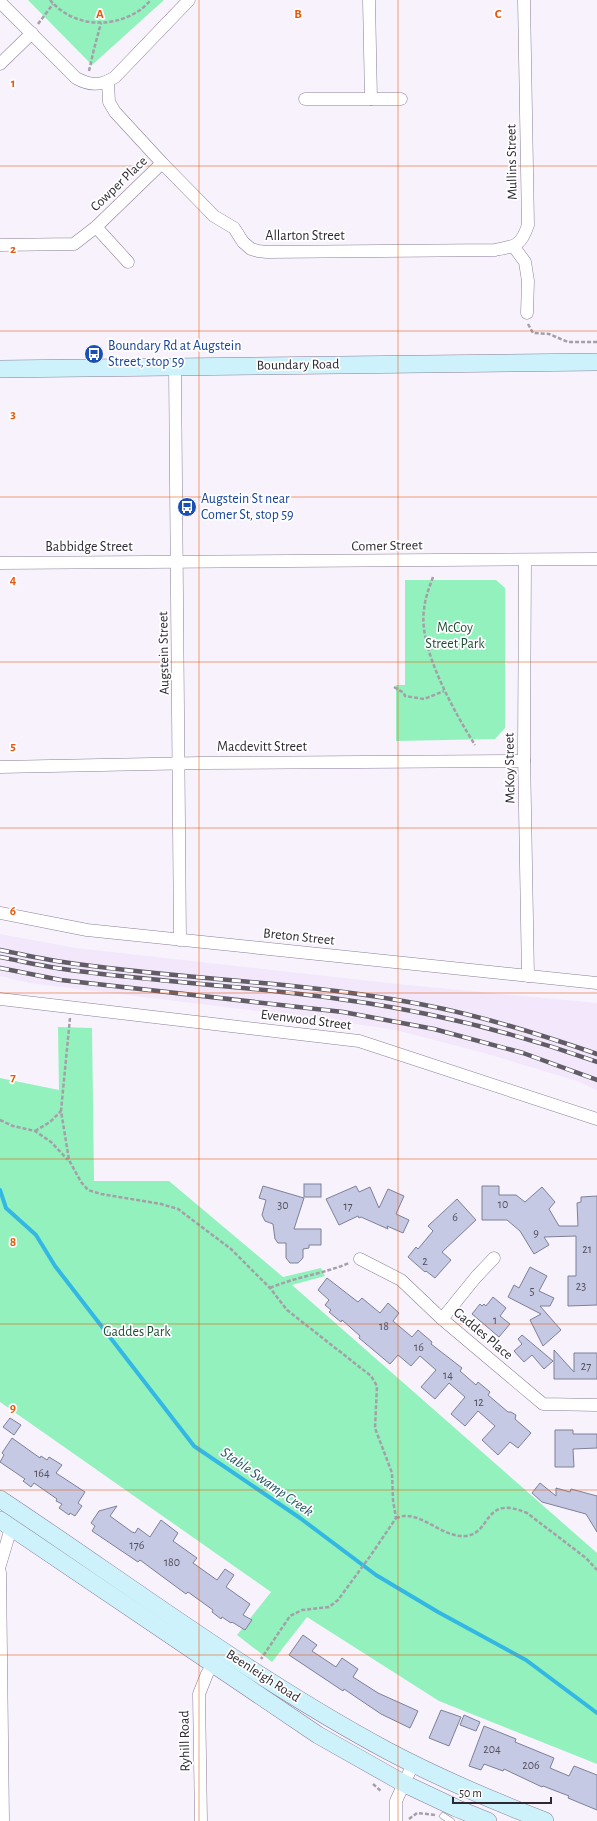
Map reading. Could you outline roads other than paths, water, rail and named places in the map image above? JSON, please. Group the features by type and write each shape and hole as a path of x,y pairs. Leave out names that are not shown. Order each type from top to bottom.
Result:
{"main road":[{"name":"Boundary Road","path":"0,369 597,362"},
{"name":"Beenleigh Road","path":"0,1499 253,1671 340,1723 413,1764 482,1796 545,1821"},
{"name":"Beenleigh Road","path":"6,1524 318,1735 403,1783 488,1821"}],"street":[{"path":"0,2 76,78 87,84 108,82 115,77 189,0"},
{"path":"369,0 371,99"},
{"name":"Mullins Street","path":"514,247 523,239 528,225 524,0"},
{"path":"0,64 32,33"},
{"name":"Allarton Street","path":"108,82 108,98 111,106 162,163 214,216 234,228 243,242 250,249 258,252 495,250 514,247"},
{"path":"305,99 401,99"},
{"name":"Cowper Place","path":"0,245 74,244 96,227 162,163"},
{"name":"Cowper Place","path":"96,227 128,262"},
{"path":"514,247 525,262 528,280 527,313"},
{"name":"Augstein Street","path":"175,367 180,763 180,940"},
{"name":"Comer Street","path":"178,562 597,559"},
{"name":"McKoy Street","path":"525,560 524,761 528,976"},
{"name":"Babbidge Street","path":"0,563 178,562"},
{"name":"Macdevitt Street","path":"0,766 180,763 524,761"},
{"name":"Breton Street","path":"0,912 87,930 597,983"},
{"name":"Evenwood Street","path":"0,999 359,1041 597,1119"},
{"path":"442,1319 476,1277 494,1258"},
{"name":"Gaddes Place","path":"360,1259 401,1280 442,1319 543,1404 597,1405"},
{"path":"0,1565 6,1524"},
{"path":"0,1572 3,1821"},
{"name":"Ryhill Road","path":"201,1821 199,1694 207,1674 213,1664"},
{"path":"396,1821 396,1801 413,1764"}],"lane":[{"path":"443,1816 451,1821"}],"waterway":[{"name":"Stable Swamp Creek","path":"0,1190 6,1208 36,1235 55,1266 194,1446 300,1518 376,1575 438,1612 526,1660 597,1713"}],"railway":[{"path":"0,950 55,961 105,968 276,984 361,994 403,1001 501,1023 597,1054"},
{"path":"0,957 63,969 236,987 372,1004 438,1016 502,1032 597,1062"},
{"path":"0,968 61,980 343,1012 434,1029 523,1053 597,1080"}],"place":[{"name":"Boundary Rd at Augstein Street, stop 59","path":"94,354"},
{"name":"Augstein St near Comer St, stop 59","path":"187,507"}],"park label":[{"name":"McCoy Street Park","path":"455,636"},
{"name":"Gaddes Park","path":"137,1332"}]}
